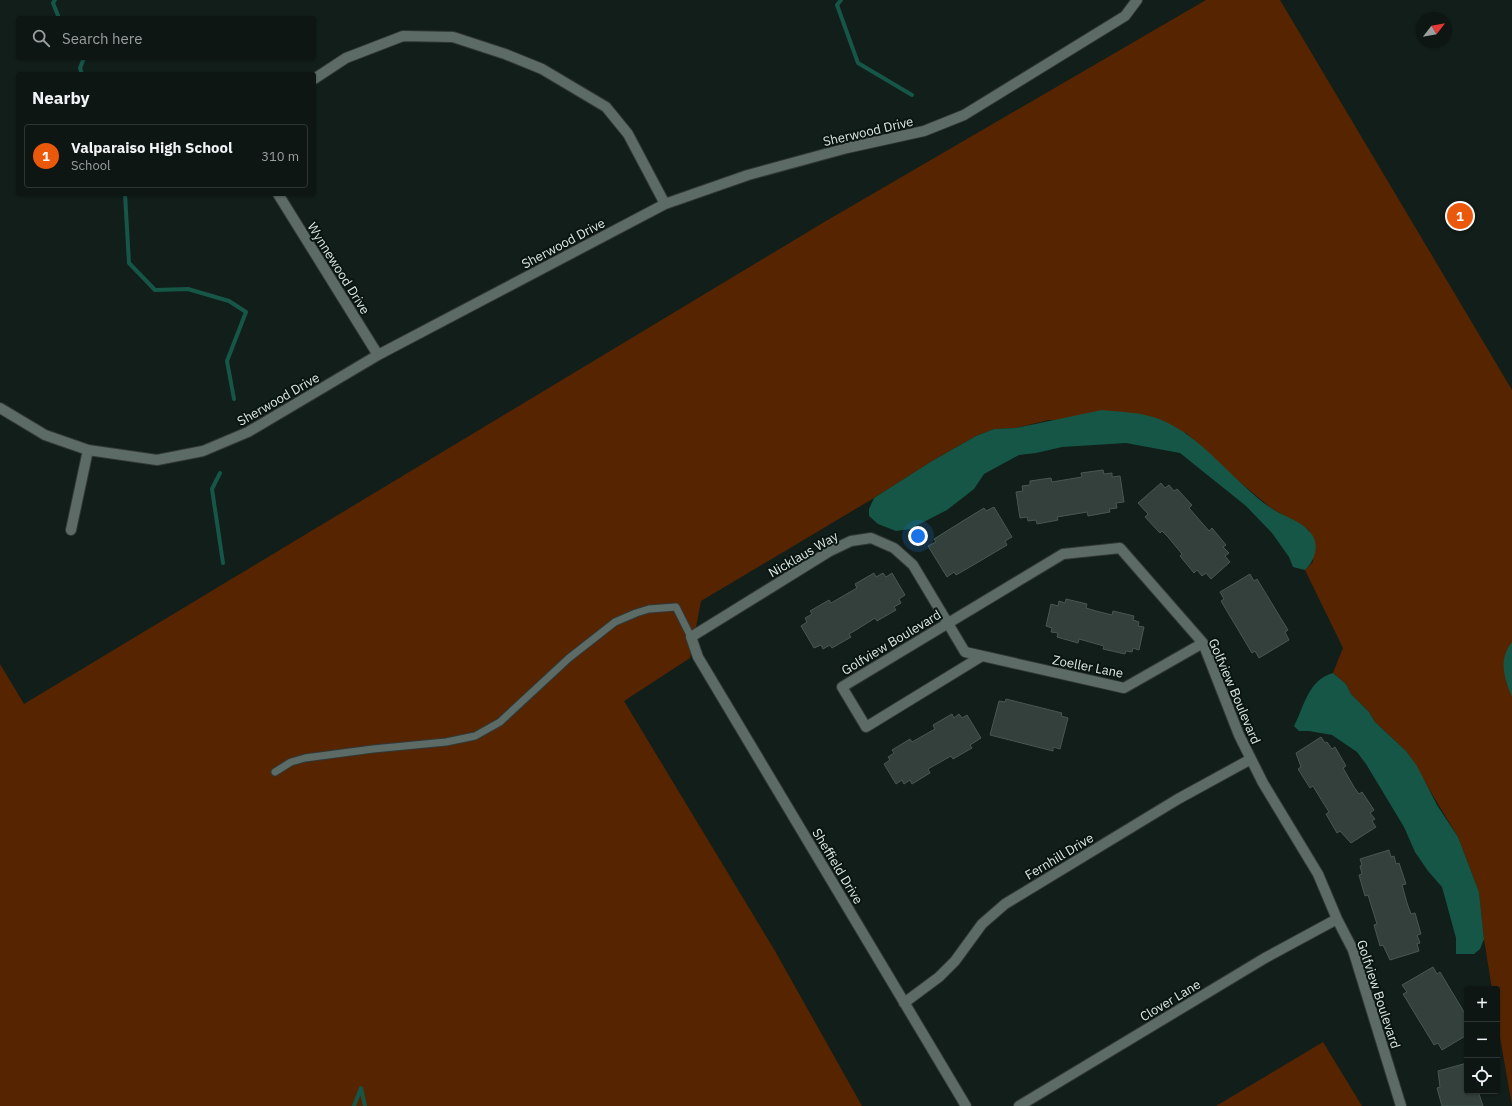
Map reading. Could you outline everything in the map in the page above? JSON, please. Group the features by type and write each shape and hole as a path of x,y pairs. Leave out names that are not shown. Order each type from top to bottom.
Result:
{"street":[{"name":"Sherwood Drive","path":"0,408 45,435 88,450 157,460 203,451 248,432 378,355 665,204 748,175 847,148 924,131 964,115 1125,16 1137,0"},
{"path":"316,79 346,58 403,36 453,37 505,54 542,69 606,107 628,134 665,204"},
{"name":"Wynnewood Drive","path":"279,196 378,355"},
{"path":"71,530 88,450"},
{"name":"Nicklaus Way","path":"691,637 830,551 851,541 871,538 894,548 913,565 947,623"},
{"name":"Golfview Boulevard","path":"982,656 866,727 842,687 1063,554 1120,548 1203,643 1239,735 1263,783 1318,874 1337,919 1353,950 1401,1106"},
{"name":"Zoeller Lane","path":"947,623 965,652 1124,688 1203,643"},
{"name":"Sheffield Drive","path":"691,637 698,656 966,1106"},
{"name":"Fernhill Drive","path":"904,1003 940,978 955,961 982,924 1005,904 1184,796 1251,759"},
{"name":"Clover Lane","path":"1019,1106 1265,958 1337,919"}],"lane":[{"path":"275,772 291,762 305,758 451,741 483,732 500,722 587,643 615,622 636,613 650,609 676,608 691,637"}],"shaded area":[{"path":"1206,0 1280,0 1512,390 1512,1106 1500,1037 1500,986 1492,986 1484,939 1479,892 1458,837 1406,751 1375,722 1369,712 1351,694 1346,684 1333,673 1343,648 1305,570 1313,562 1309,530 1271,508 1230,474 1186,433 1049,420 1016,428 994,429 976,436 932,461 874,498 701,601 690,658 624,701 775,951 862,1106 0,1106 0,664 24,704 826,221"},
{"path":"1102,410 1145,415 1159,419 1190,436 1257,497 1275,511 1300,523 1308,530 1315,540 1316,545 1314,556 1309,566 1305,570 1293,567 1289,557 1272,533 1246,506 1180,453 1126,443 1062,447 1019,455 984,474 974,489 947,510 910,529 896,531 878,524 869,516 869,509 874,498 932,461 976,436 994,429 1016,428"},
{"path":"1512,642 1512,697 1505,676 1504,662 1505,655"},
{"path":"1333,673 1346,684 1351,694 1369,712 1375,722 1406,751 1417,766 1437,805 1458,837 1479,892 1484,939 1480,949 1474,954 1456,954 1456,938 1442,887 1428,871 1415,852 1404,827 1366,764 1357,752 1332,735 1309,731 1299,731 1294,726 1308,694 1313,687 1325,676"},
{"path":"1323,1042 1362,1106 1216,1106"}],"building":[{"path":"1103,470 1104,474 1112,473 1112,477 1120,476 1124,502 1116,503 1117,508 1109,509 1110,512 1088,516 1087,512 1057,517 1058,520 1037,524 1036,520 1028,521 1027,517 1020,518 1016,492 1023,491 1022,486 1030,485 1030,481 1051,478 1052,482 1082,477 1081,473"},
{"path":"1161,483 1165,488 1169,485 1174,491 1177,489 1192,505 1189,508 1209,531 1212,528 1226,545 1223,547 1229,553 1225,556 1230,562 1211,579 1206,573 1202,576 1197,570 1194,573 1180,556 1182,554 1168,537 1162,531 1160,533 1145,517 1148,514 1138,503"},
{"path":"994,507 1012,537 1005,541 1007,545 956,575 954,572 947,577 928,546 936,542 934,539 984,508 986,511"},
{"path":"874,573 876,577 883,573 886,577 892,573 905,595 899,599 901,603 894,607 896,610 877,621 875,618 849,634 851,637 832,648 830,645 823,649 821,645 814,648 801,626 807,622 805,618 812,614 810,611 829,600 831,603 857,588 855,584"},
{"path":"1250,574 1254,581 1257,579 1288,630 1285,632 1289,640 1259,658 1255,651 1252,653 1221,601 1224,599 1220,592"},
{"path":"1066,599 1087,604 1086,608 1112,615 1113,611 1134,616 1133,620 1139,622 1138,626 1144,627 1139,650 1133,648 1132,652 1126,651 1125,654 1103,649 1104,646 1079,639 1078,643 1057,637 1058,633 1051,632 1052,628 1046,626 1051,604 1058,606 1059,601 1065,603"},
{"path":"1006,699 1062,713 1061,716 1068,718 1060,749 1053,747 1053,751 990,735 999,701 1005,702"},
{"path":"952,714 954,718 959,714 962,718 967,715 981,738 970,745 972,748 953,759 951,756 928,769 930,773 912,784 910,780 904,784 902,780 896,784 884,764 890,760 888,757 894,753 892,750 910,739 912,742 935,729 933,725"},
{"path":"1321,737 1332,749 1335,747 1346,766 1343,768 1354,787 1359,794 1362,792 1374,810 1370,813 1375,819 1372,821 1376,827 1351,843 1340,831 1337,833 1326,814 1329,812 1313,786 1310,788 1298,769 1301,767 1296,753"},
{"path":"1389,850 1391,857 1394,856 1396,864 1399,863 1406,884 1402,885 1407,903 1411,914 1415,913 1421,934 1417,935 1420,943 1417,944 1419,951 1390,960 1383,945 1380,946 1374,925 1377,924 1368,895 1365,896 1359,875 1362,874 1360,859"},
{"path":"1433,967 1437,974 1440,972 1464,1012 1464,1037 1442,1050 1438,1043 1434,1045 1403,994 1407,992 1402,985"},
{"path":"1464,1064 1464,1094 1479,1094 1483,1106 1442,1106 1437,1088 1440,1087 1438,1071"}],"waterway":[{"path":"55,0 53,3 58,16"},
{"path":"841,0 837,5 858,63 912,95"},
{"path":"81,72 80,68 83,60"},
{"path":"125,196 129,263 155,290 188,289 229,301 246,312 227,361 234,399"},
{"path":"220,473 212,489 223,563"},
{"path":"354,1106 361,1088 365,1106"}],"place":[{"name":"Valparaiso High School","path":"1460,216"}]}
